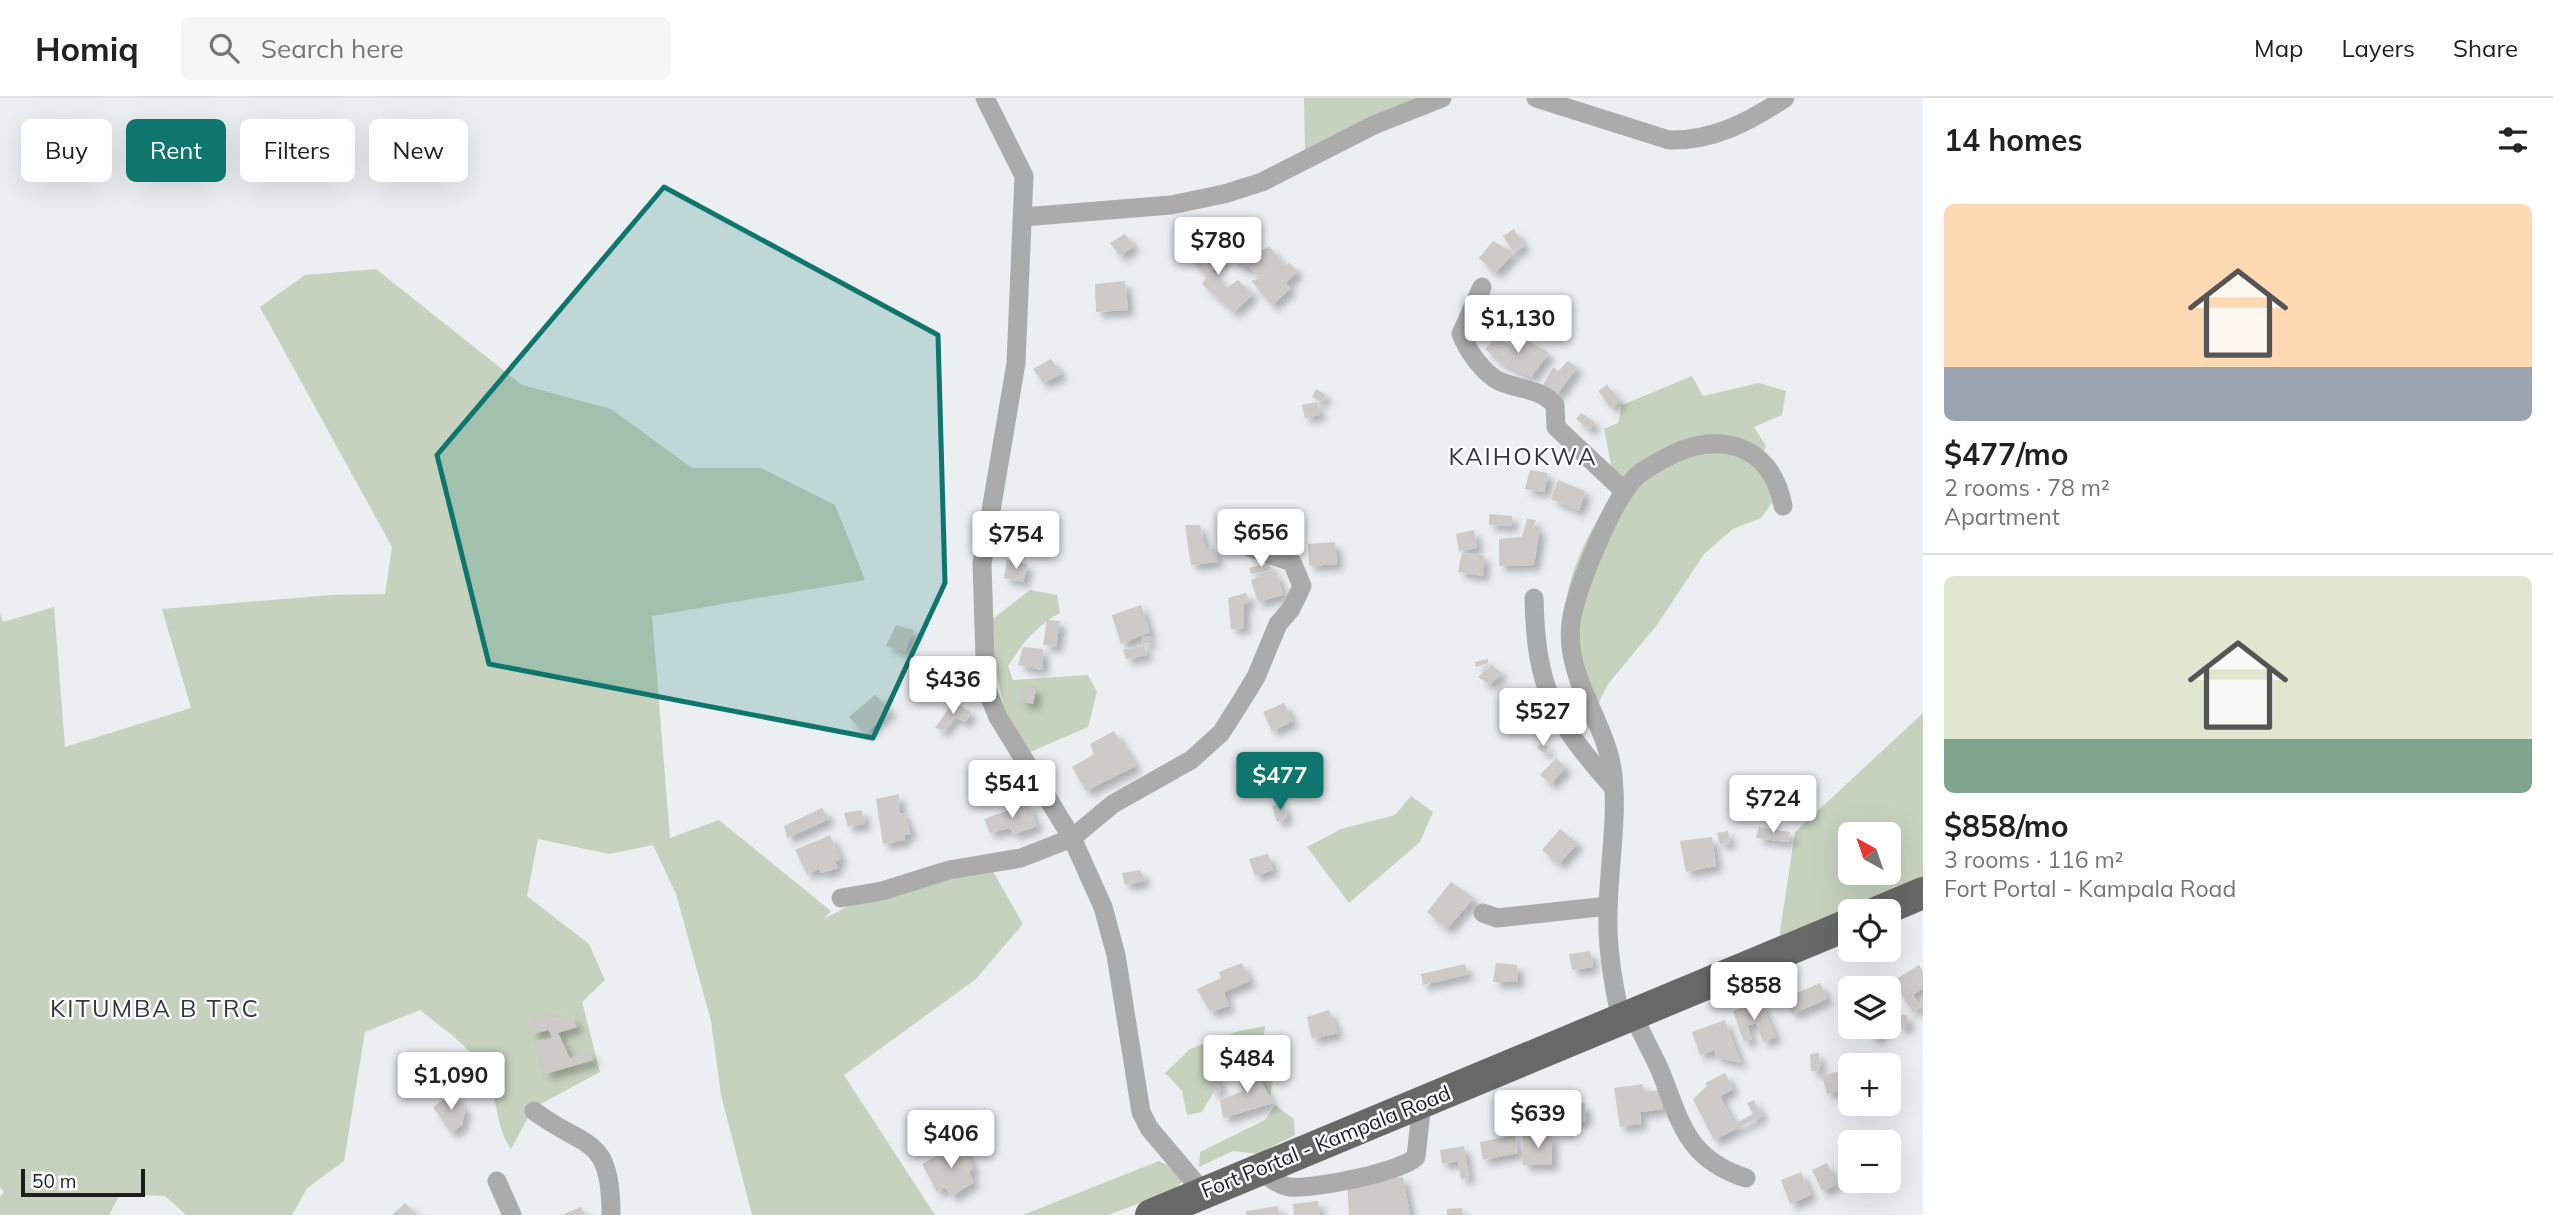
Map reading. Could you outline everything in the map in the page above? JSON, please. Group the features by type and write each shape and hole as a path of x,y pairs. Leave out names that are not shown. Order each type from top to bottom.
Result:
{"highway":[{"path":"1901,902 1923,892"},
{"name":"Fort Portal - Kampala Road","path":"1151,1215 1838,929"}],"street":[{"path":"985,98 1024,176 1016,363 982,564 986,688 998,717 1072,838 1094,884 1114,941 1140,1112 1149,1129 1203,1192"},
{"path":"1023,217 1171,205 1224,194 1262,182 1374,125 1442,98"},
{"path":"1536,98 1669,140 1691,141 1737,126 1785,98"},
{"path":"1482,287 1461,334 1467,350 1496,379 1546,395 1555,405 1556,427 1624,491"},
{"path":"1746,1178 1723,1171 1700,1154 1685,1134 1628,1018 1611,971 1608,906 1613,787 1607,744 1575,671 1570,632 1580,590 1624,491 1645,470 1681,448 1712,444 1735,447 1755,454 1771,470 1779,486 1783,506"},
{"path":"841,898 882,891 949,870 1021,858 1072,838 1113,804 1191,760 1221,733 1256,677 1279,624 1291,609 1302,586 1293,562 1254,551 1234,542"},
{"path":"1534,598 1535,630 1545,690 1560,722 1613,787"},
{"path":"1483,913 1497,918 1608,906"},
{"path":"1261,1171 1278,1183 1296,1188 1401,1168 1416,1157 1423,1102"},
{"path":"534,1111 586,1140 597,1152 610,1187 611,1215"},
{"path":"497,1181 512,1215"}],"highlighted area":[{"path":"664,187 938,335 945,583 873,738 489,664 437,455"}],"green space":[{"path":"1304,98 1432,98 1305,152"},
{"path":"376,269 522,385 611,409 692,468 761,468 835,505 865,580 652,616 670,838 719,820 831,911 824,919 867,896 990,866 1023,924 976,979 844,1075 935,1215 752,1215 721,1095 711,1021 676,894 653,845 609,854 538,839 527,896 589,944 605,980 582,1002 600,1072 533,1108 511,1149 502,1132 491,1087 483,1068 458,1041 420,1010 365,1032 344,1161 307,1188 292,1215 186,1215 165,1196 120,1194 109,1215 0,1215 0,1197 4,1192 0,1187 0,614 3,622 54,607 65,747 191,708 162,609 331,595 385,594 392,547 260,307 305,275"},
{"path":"1692,376 1703,396 1759,383 1786,391 1782,415 1754,427 1766,446 1762,455 1777,496 1761,518 1733,529 1704,554 1657,625 1608,684 1597,706 1605,729 1588,728 1568,677 1564,622 1567,597 1582,549 1624,480 1614,480 1604,429 1618,423 1622,405"},
{"path":"1030,590 1057,595 1060,613 1037,630 1013,658 1008,666 1013,680 1088,675 1097,692 1088,727 1028,753 1004,708 986,624"},
{"path":"1923,713 1923,878 1873,899 1838,899 1838,913 1779,938 1795,832"},
{"path":"1411,796 1433,812 1420,842 1349,903 1307,847 1341,829 1395,815"},
{"path":"1265,1026 1261,1055 1275,1072 1270,1096 1242,1070 1229,1072 1212,1060 1203,1062 1213,1093 1202,1112 1187,1115 1182,1091 1165,1073 1190,1049 1239,1031"},
{"path":"1275,1105 1294,1119 1295,1135 1258,1154 1233,1151 1199,1167 1200,1152 1265,1120"},
{"path":"1159,1161 1183,1173 1183,1181 1175,1189 1109,1215 1023,1215"}],"building":[{"path":"1237,225 1260,252 1269,246 1285,266 1289,263 1298,271 1286,283 1291,288 1272,305 1251,281 1260,278 1248,266 1242,269 1216,239"},
{"path":"1514,229 1524,246 1514,253 1503,236"},
{"path":"1125,234 1134,246 1120,256 1110,243"},
{"path":"1206,239 1226,256 1212,271 1227,288 1238,280 1253,294 1234,312 1202,284 1207,277 1188,257"},
{"path":"1493,241 1514,253 1495,273 1479,258"},
{"path":"1125,281 1128,310 1096,312 1095,284"},
{"path":"1498,335 1514,349 1523,338 1549,353 1531,377 1500,362 1485,349"},
{"path":"1051,359 1062,374 1043,383 1033,369"},
{"path":"1568,361 1577,367 1557,395 1543,385 1553,367 1558,371"},
{"path":"1607,385 1621,401 1611,408 1598,391"},
{"path":"1316,389 1326,395 1322,402 1312,397"},
{"path":"1317,402 1320,415 1305,418 1302,405"},
{"path":"1581,413 1595,422 1589,430 1576,419"},
{"path":"1530,470 1548,473 1544,492 1525,489"},
{"path":"1558,480 1585,491 1579,511 1551,499"},
{"path":"1489,514 1512,516 1512,526 1489,525"},
{"path":"1527,519 1536,520 1533,528 1540,528 1534,565 1499,566 1499,539 1522,537"},
{"path":"1185,525 1200,525 1206,550 1214,548 1218,562 1191,565"},
{"path":"1474,530 1477,548 1459,551 1456,534"},
{"path":"1335,542 1337,564 1309,566 1308,544"},
{"path":"1462,553 1484,555 1483,576 1458,572"},
{"path":"1007,560 1028,564 1023,582 1004,578"},
{"path":"1270,563 1272,570 1251,574 1249,568"},
{"path":"1276,572 1283,595 1258,602 1251,580"},
{"path":"1246,593 1250,601 1244,604 1244,628 1231,629 1228,598"},
{"path":"1141,605 1150,632 1121,644 1112,615"},
{"path":"1047,620 1060,621 1056,647 1043,645"},
{"path":"896,625 914,630 905,651 886,646"},
{"path":"1150,636 1151,643 1143,644 1142,637"},
{"path":"1144,645 1147,655 1126,659 1123,650"},
{"path":"1023,647 1043,649 1042,670 1018,665"},
{"path":"1488,659 1488,663 1476,667 1475,662"},
{"path":"1492,665 1502,673 1489,685 1478,677"},
{"path":"1024,685 1036,689 1033,704 1020,701"},
{"path":"875,695 891,710 865,734 849,717"},
{"path":"953,702 971,712 966,722 954,717 944,731 935,728"},
{"path":"1284,703 1293,721 1272,731 1263,712"},
{"path":"1114,731 1136,766 1086,791 1072,767 1094,754 1090,744"},
{"path":"1541,744 1549,747 1546,754 1537,748"},
{"path":"1556,758 1566,767 1551,784 1540,775"},
{"path":"899,794 900,813 904,813 911,834 904,835 905,840 883,844 876,799"},
{"path":"1028,803 1037,826 1014,834 1010,828 990,833 984,819"},
{"path":"1284,804 1287,818 1277,822 1272,806"},
{"path":"822,808 829,819 787,838 784,826"},
{"path":"862,810 865,824 848,827 844,813"},
{"path":"1759,827 1790,832 1788,842 1756,838"},
{"path":"1560,829 1578,843 1559,864 1542,850"},
{"path":"1728,831 1730,843 1720,844 1717,833"},
{"path":"830,835 841,859 835,862 838,868 821,873 819,869 807,874 795,850"},
{"path":"1712,837 1716,866 1686,872 1680,841"},
{"path":"1268,854 1273,870 1255,876 1249,859"},
{"path":"1140,870 1145,881 1125,885 1122,873"},
{"path":"1451,882 1474,898 1447,929 1427,912"},
{"path":"1590,951 1593,967 1572,970 1569,954"},
{"path":"1242,963 1250,981 1224,992 1229,1006 1210,1012 1197,989 1221,978 1219,972"},
{"path":"1496,963 1517,965 1518,982 1493,982"},
{"path":"1465,964 1468,974 1423,985 1421,974"},
{"path":"1919,965 1923,972 1923,988 1913,995 1921,1007 1913,1012 1901,993 1901,976"},
{"path":"1820,983 1827,999 1792,1014 1785,998"},
{"path":"1760,1001 1776,1037 1763,1042 1756,1023 1747,1026 1752,1039 1744,1042 1733,1011"},
{"path":"1329,1010 1338,1033 1312,1039 1307,1017"},
{"path":"552,1013 553,1018 572,1017 577,1027 558,1033 570,1058 590,1052 593,1060 546,1074 536,1041 552,1038 549,1030 532,1034 531,1019"},
{"path":"1901,1015 1907,1015 1907,1028 1901,1028"},
{"path":"1725,1020 1741,1063 1716,1057 1714,1050 1700,1055 1692,1032"},
{"path":"1819,1053 1820,1071 1811,1071 1810,1054"},
{"path":"1212,1060 1221,1091 1213,1093 1203,1062"},
{"path":"1254,1067 1273,1103 1223,1118 1220,1100 1243,1091 1237,1077"},
{"path":"1838,1071 1838,1091 1827,1094 1822,1076"},
{"path":"1725,1073 1733,1089 1720,1096 1734,1124 1753,1114 1747,1103 1754,1100 1762,1116 1714,1140 1693,1099 1707,1086 1705,1083"},
{"path":"1643,1084 1644,1092 1660,1090 1663,1109 1640,1112 1641,1124 1620,1127 1614,1088"},
{"path":"453,1093 465,1109 462,1125 451,1133 433,1107"},
{"path":"1585,1103 1586,1121 1558,1124 1556,1105"},
{"path":"1515,1135 1518,1153 1483,1160 1480,1142"},
{"path":"1523,1135 1552,1135 1552,1165 1523,1165"},
{"path":"962,1143 974,1168 969,1172 974,1182 952,1196 945,1187 937,1192 922,1164"},
{"path":"1464,1146 1469,1178 1461,1179 1458,1161 1442,1164 1440,1150"},
{"path":"1827,1163 1836,1185 1822,1191 1812,1170"},
{"path":"1801,1172 1811,1195 1790,1204 1781,1180"},
{"path":"1403,1177 1410,1215 1349,1215 1347,1182"},
{"path":"1318,1201 1320,1215 1294,1215 1293,1204"},
{"path":"405,1203 417,1215 392,1215"},
{"path":"1278,1206 1279,1215 1246,1215 1246,1211"},
{"path":"581,1207 585,1215 561,1215"},
{"path":"1462,1208 1463,1215 1447,1215 1447,1209"}],"district":[{"name":"KAIHOKWA","path":"1523,457"},
{"name":"KITUMBA B TRC","path":"155,1009"}]}
